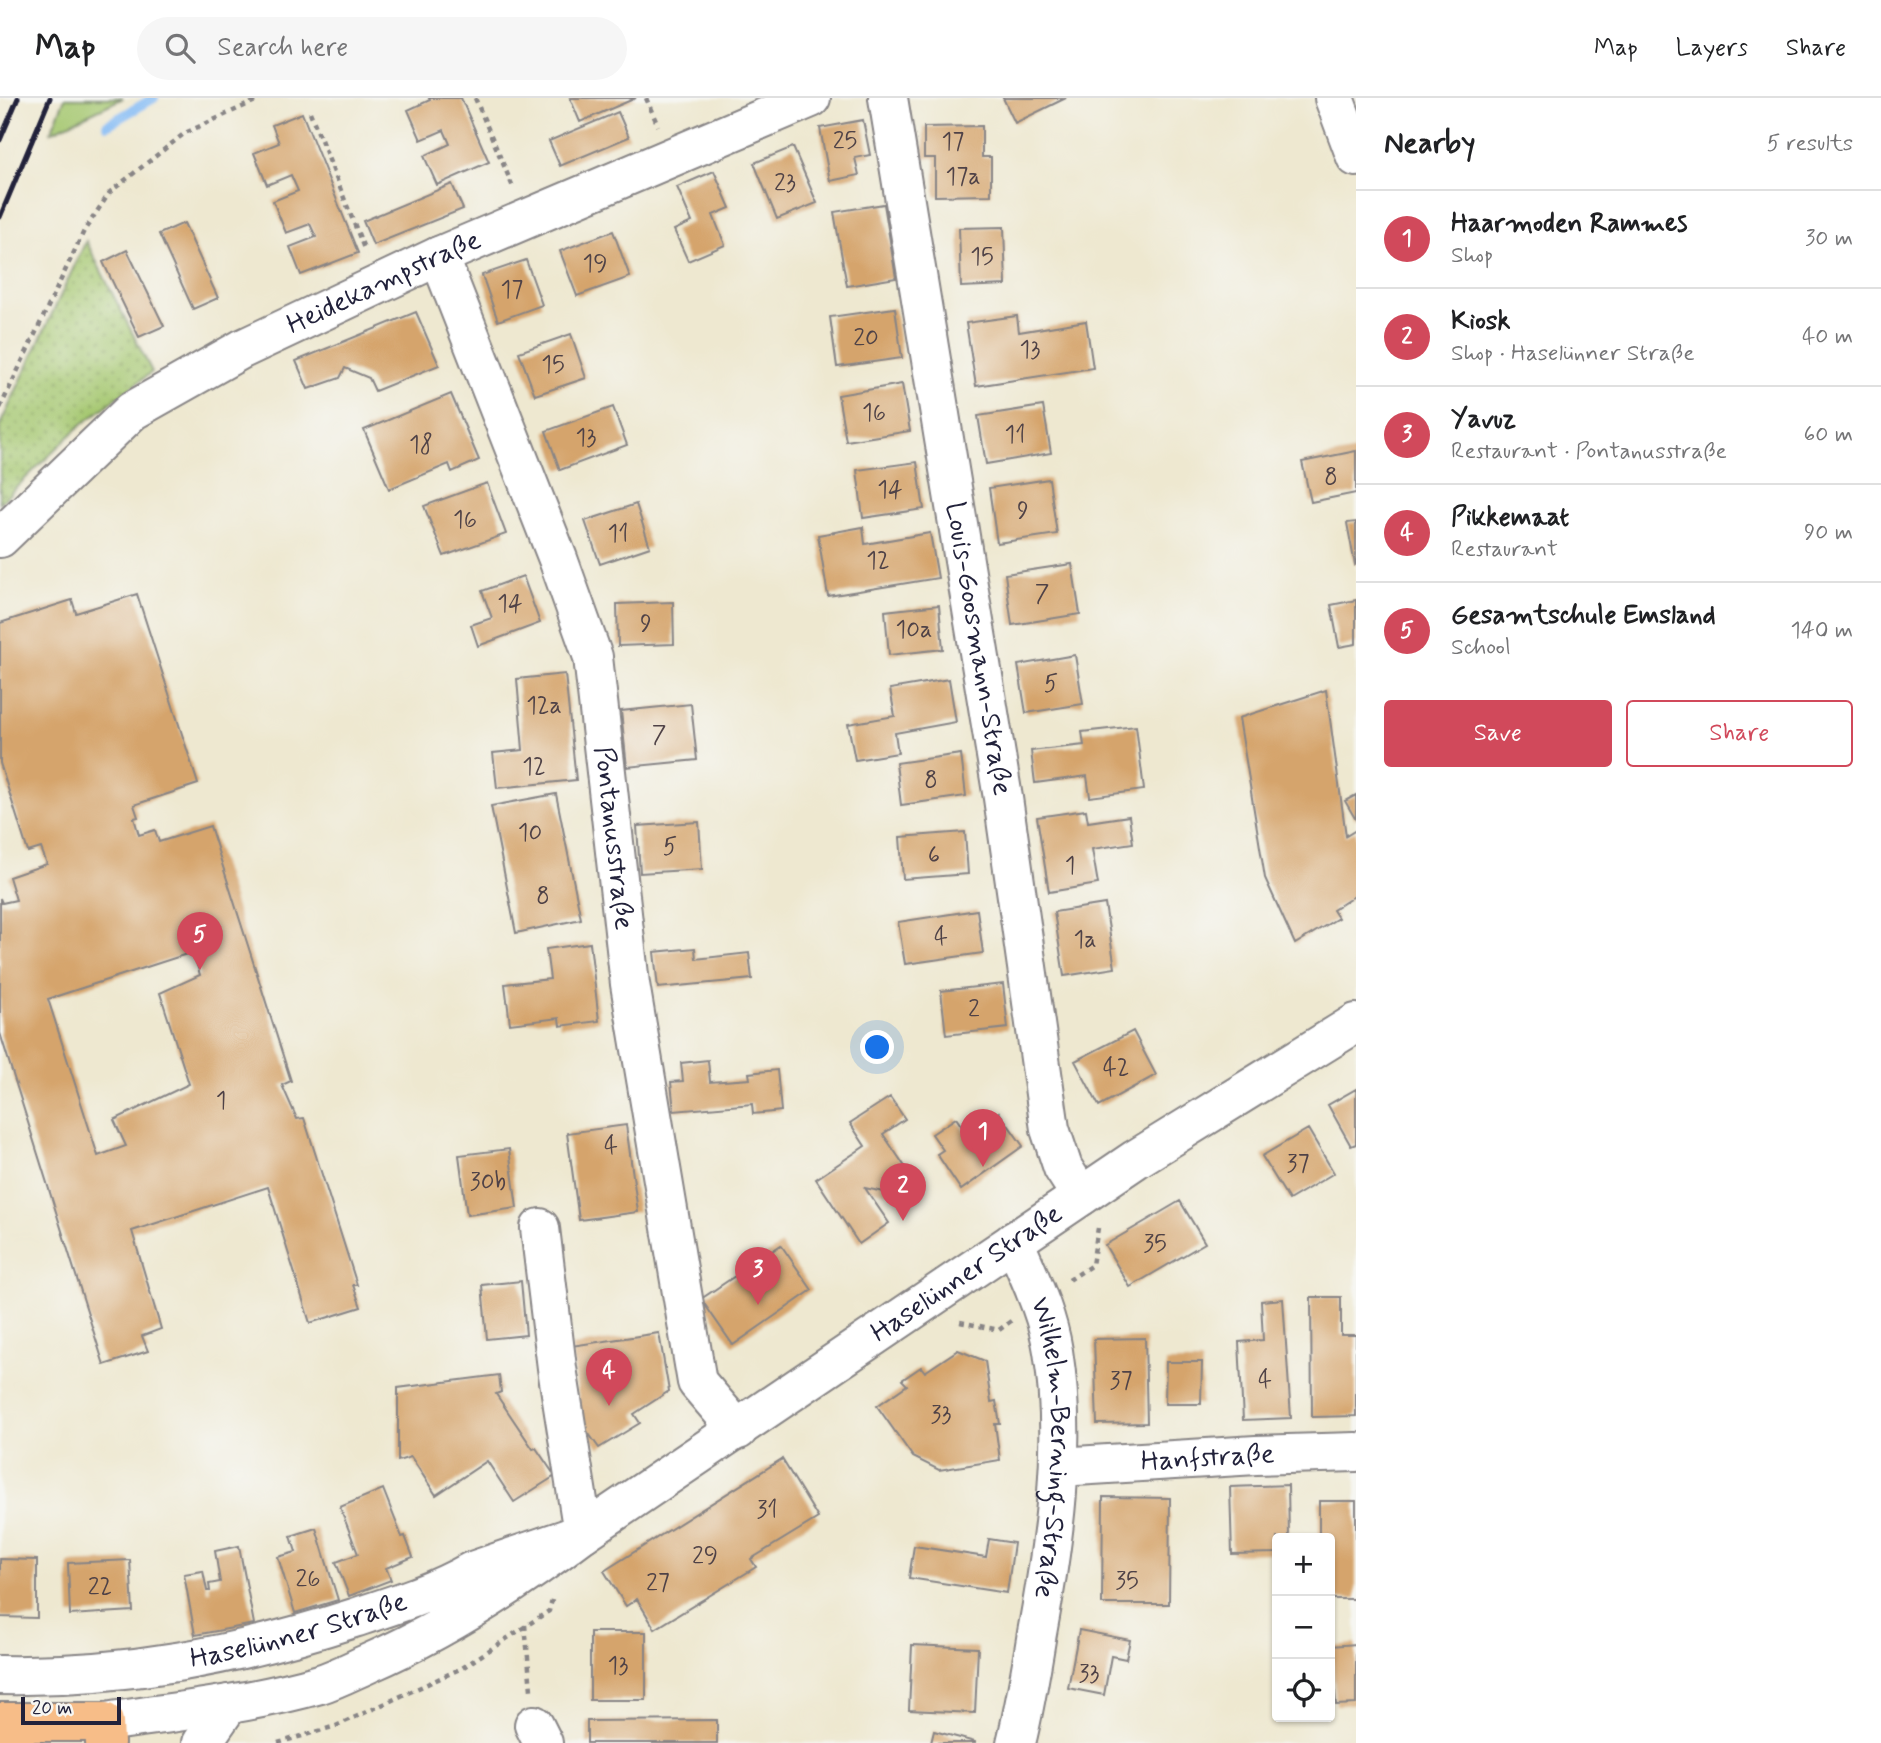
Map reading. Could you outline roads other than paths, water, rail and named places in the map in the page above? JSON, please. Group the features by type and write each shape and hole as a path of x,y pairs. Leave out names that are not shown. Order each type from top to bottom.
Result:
{"main road":[{"path":"0,1722 104,1732"}],"street":[{"name":"Heidekampstraße","path":"0,538 132,411 242,349 439,256 811,98"},
{"name":"Louis-Goosmann-Straße","path":"888,98 1003,798 1050,1129 1063,1168 1090,1208"},
{"path":"1334,98 1356,157"},
{"name":"Pontanusstraße","path":"439,256 558,559 593,657 630,984 697,1382 738,1430"},
{"name":"Haselünner Straße","path":"104,1732 321,1683 410,1645 456,1620 503,1591 583,1533 1014,1241 1090,1208 1154,1148 1356,1023"},
{"path":"540,1228 557,1368 583,1533"},
{"name":"Wilhelm-Berning-Straße","path":"1014,1241 1039,1299 1053,1351 1060,1425 1059,1467 1048,1576 1016,1743"},
{"name":"Hanfstraße","path":"1059,1467 1356,1452"},
{"name":"Haselünner Straße","path":"0,1675 134,1670 244,1651 396,1604 472,1571 583,1533"},
{"path":"202,1743 229,1704"}],"waterway":[{"path":"107,125 154,98"}],"railway":[{"path":"0,140 18,98"},
{"path":"0,217 50,98"}],"place":[{"name":"Gesamtschule Emsland","path":"200,970"},
{"name":"Haarmoden Rammes","path":"983,1167"},
{"name":"Kiosk","path":"903,1221"},
{"name":"Yavuz","path":"758,1305"},
{"name":"Pikkemaat","path":"609,1406"}]}
